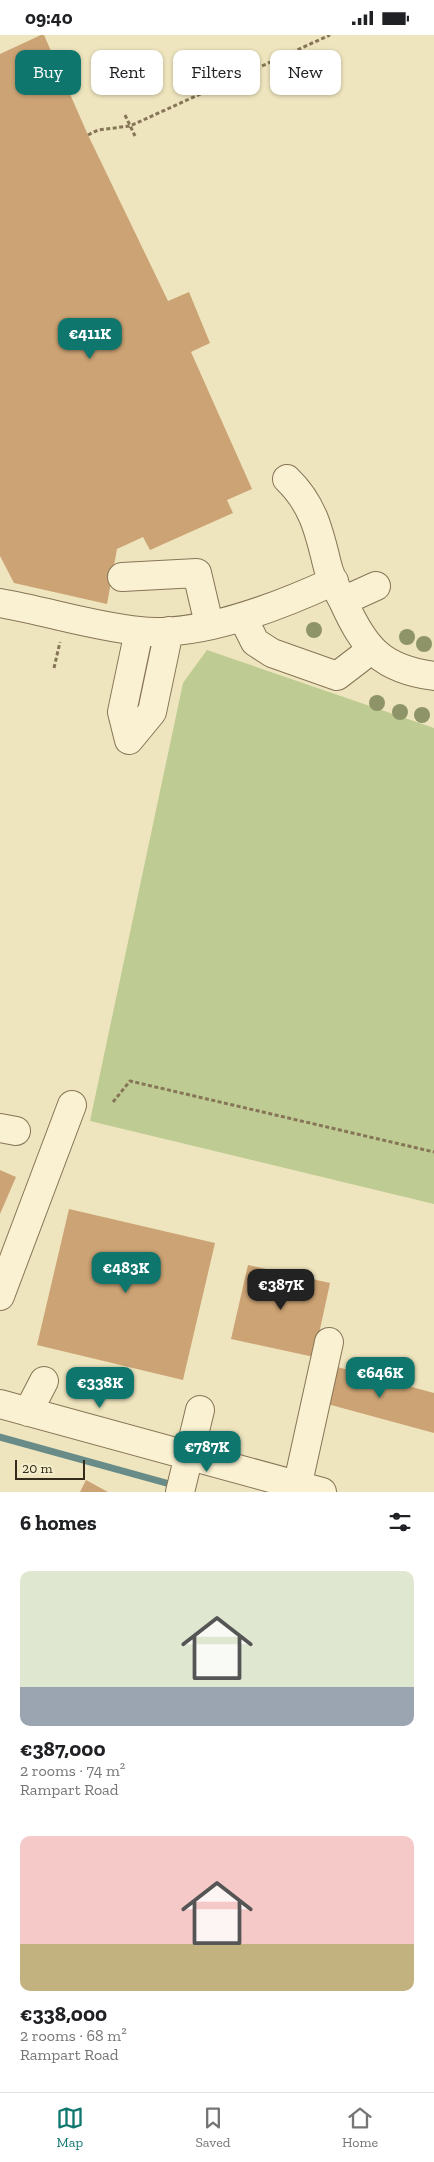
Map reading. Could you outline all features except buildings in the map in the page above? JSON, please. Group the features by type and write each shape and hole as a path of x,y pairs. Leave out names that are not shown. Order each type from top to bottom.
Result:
{"street":[{"path":"284,472 302,493 323,539 335,583 352,620 371,651 393,666 418,674 434,676"},
{"path":"122,577 197,573 209,625"},
{"path":"0,603 139,631 169,631 243,618 335,583 376,586"},
{"path":"243,618 255,641 272,653 336,676 371,651"},
{"path":"139,631 122,712 129,740 152,712 169,631"},
{"path":"3,1283 72,1105"},
{"path":"0,1404 28,1412 185,1475 305,1490 329,1342"},
{"path":"28,1412 44,1381"},
{"path":"185,1475 200,1410"}],"path":[{"path":"88,135 98,130 130,126 330,35"},
{"path":"125,115 135,136"},
{"path":"113,1102 130,1081 434,1151"}],"green space":[{"path":"207,650 434,728 434,1204 90,1121 183,683"}],"waterway":[{"path":"0,1437 177,1486"}]}
